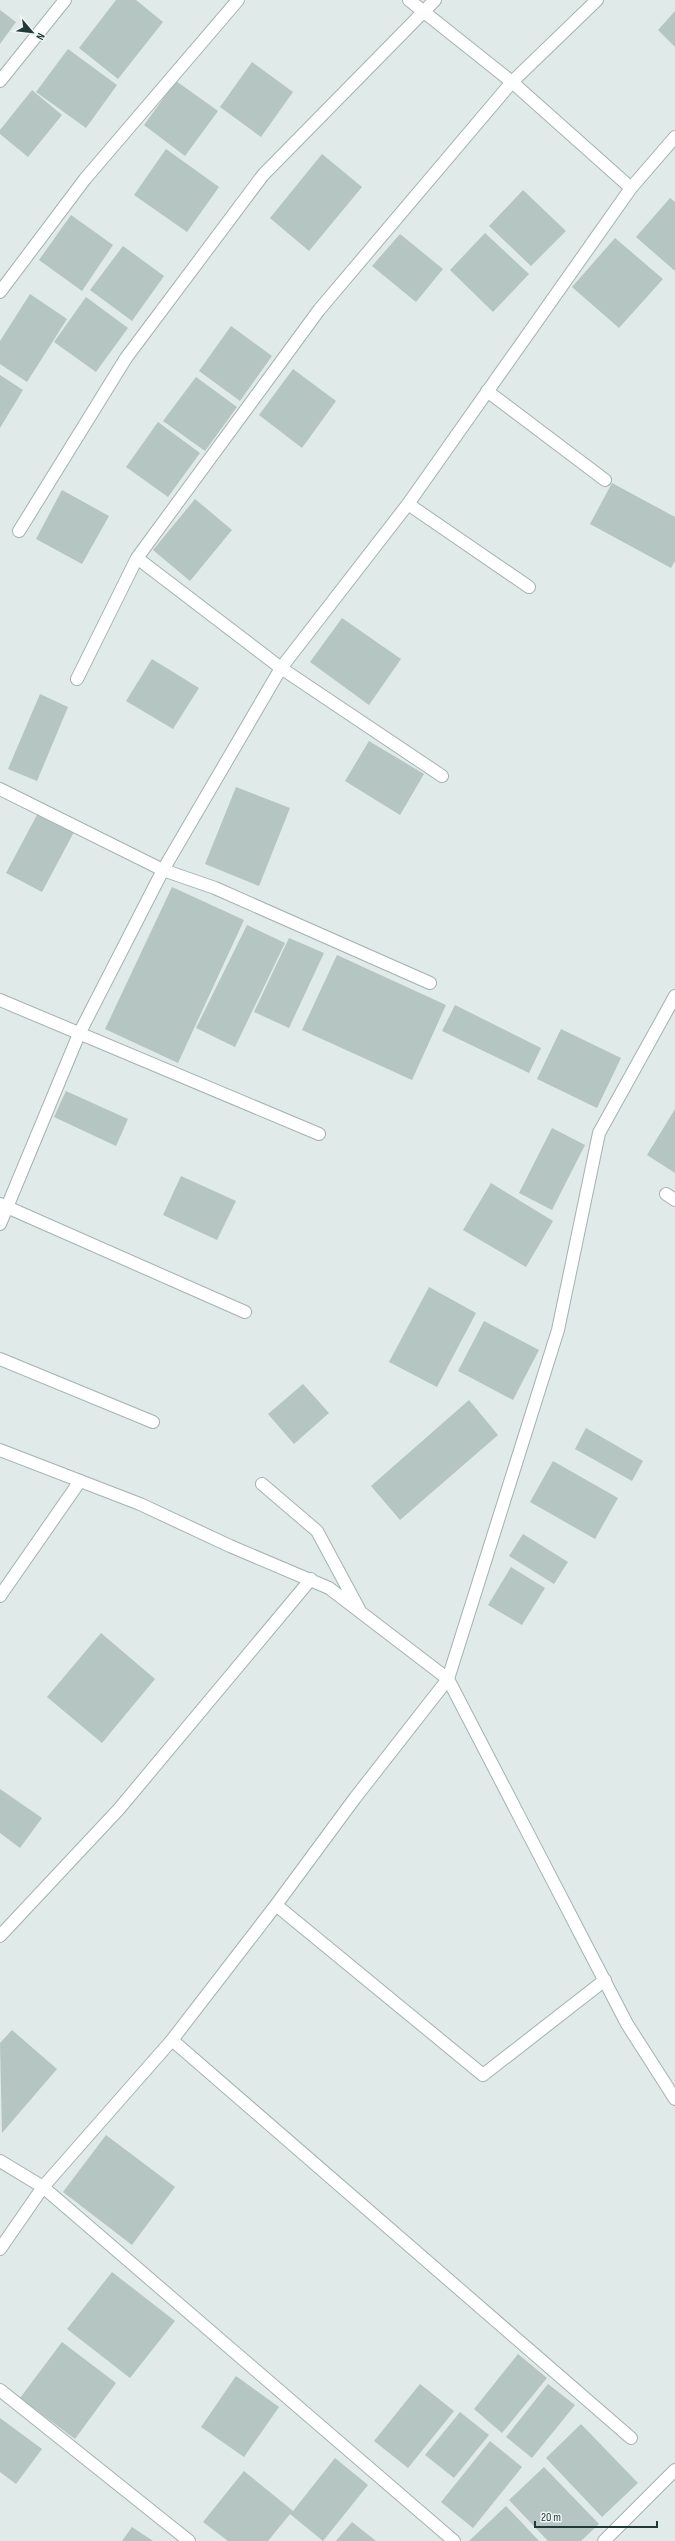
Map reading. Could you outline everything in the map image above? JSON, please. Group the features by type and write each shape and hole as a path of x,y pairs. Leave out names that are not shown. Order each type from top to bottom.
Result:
{"street":[{"path":"0,81 65,0"},
{"path":"0,292 85,179 238,0"},
{"path":"409,0 512,82 631,188"},
{"path":"19,531 126,358 263,175 435,0"},
{"path":"77,679 137,558 319,310 512,82 597,0"},
{"path":"0,1224 4,1206 79,1034 163,870 281,668 408,504 631,188 675,138"},
{"path":"487,391 605,480"},
{"path":"408,504 529,587"},
{"path":"137,558 281,668 442,776"},
{"path":"0,789 163,870 215,888 430,983"},
{"path":"0,2249 44,2187 172,2040 276,1905 355,1798 448,1679 558,1330 599,1133 675,996"},
{"path":"0,1000 318,1134"},
{"path":"4,1206 245,1312"},
{"path":"0,1359 153,1422"},
{"path":"0,1450 140,1504 230,1546 311,1579 329,1588 448,1679 627,2024 675,2099"},
{"path":"0,1596 80,1481"},
{"path":"262,1484 318,1531 362,1613"},
{"path":"0,1936 119,1809 311,1579"},
{"path":"276,1905 483,2075 605,1980"},
{"path":"172,2040 631,2438"},
{"path":"0,2160 44,2187 454,2541"},
{"path":"0,2390 188,2541"},
{"path":"604,2541 675,2470"}],"building":[{"path":"116,0 136,0 163,22 118,79 79,48"},
{"path":"0,10 16,22 0,44"},
{"path":"675,11 675,47 658,30"},
{"path":"68,49 117,85 86,128 36,92"},
{"path":"252,62 293,92 261,137 220,107"},
{"path":"176,81 218,111 185,156 144,125"},
{"path":"32,90 62,115 28,157 0,134 0,130"},
{"path":"166,149 219,187 187,232 134,195"},
{"path":"322,154 362,187 309,251 270,218"},
{"path":"523,190 566,231 531,266 489,226"},
{"path":"670,198 675,202 675,271 636,237"},
{"path":"71,215 113,245 82,291 39,260"},
{"path":"485,233 529,274 493,312 450,270"},
{"path":"400,234 443,269 416,302 372,266"},
{"path":"615,238 663,279 619,328 572,287"},
{"path":"123,246 164,276 132,321 90,290"},
{"path":"30,294 67,319 27,382 0,364 0,341"},
{"path":"86,297 128,328 96,372 54,342"},
{"path":"231,326 272,356 240,401 199,371"},
{"path":"293,369 336,401 302,448 259,415"},
{"path":"0,375 23,390 0,428"},
{"path":"196,377 237,407 205,451 163,421"},
{"path":"158,422 200,453 168,497 126,467"},
{"path":"612,483 675,517 675,561 671,568 590,524"},
{"path":"62,490 109,516 82,564 36,539"},
{"path":"195,499 232,530 190,581 153,550"},
{"path":"342,618 401,659 369,705 310,662"},
{"path":"152,659 199,688 173,729 126,701"},
{"path":"40,694 68,707 37,781 8,769"},
{"path":"369,741 424,774 400,815 345,781"},
{"path":"236,787 290,808 259,886 205,864"},
{"path":"38,813 74,832 42,892 6,873"},
{"path":"172,887 244,920 178,1063 105,1029"},
{"path":"247,925 285,943 235,1047 196,1028"},
{"path":"289,938 324,953 289,1028 254,1012"},
{"path":"337,955 446,1005 412,1080 302,1030"},
{"path":"455,1005 541,1048 529,1073 442,1031"},
{"path":"561,1029 621,1058 597,1108 537,1079"},
{"path":"66,1091 128,1119 116,1146 54,1117"},
{"path":"675,1109 675,1173 647,1155"},
{"path":"552,1128 585,1145 552,1210 519,1193"},
{"path":"181,1176 236,1201 217,1240 163,1215"},
{"path":"491,1183 553,1221 526,1267 463,1230"},
{"path":"429,1287 476,1313 437,1387 389,1362"},
{"path":"484,1321 539,1350 513,1400 458,1371"},
{"path":"303,1384 329,1413 294,1444 268,1414"},
{"path":"469,1400 498,1435 400,1520 371,1486"},
{"path":"586,1428 643,1461 632,1481 575,1449"},
{"path":"553,1461 618,1498 595,1539 530,1502"},
{"path":"523,1534 568,1562 554,1584 509,1556"},
{"path":"511,1567 545,1588 522,1625 488,1605"},
{"path":"101,1633 155,1679 102,1743 47,1697"},
{"path":"0,1789 42,1818 20,1848 0,1833"},
{"path":"12,2030 57,2069 2,2133 0,2043"},
{"path":"106,2135 175,2187 132,2245 63,2192"},
{"path":"112,2272 175,2321 130,2378 67,2329"},
{"path":"62,2342 116,2383 75,2439 20,2398"},
{"path":"518,2354 547,2378 502,2433 474,2409"},
{"path":"236,2376 279,2407 244,2457 201,2427"},
{"path":"420,2384 454,2411 408,2468 374,2441"},
{"path":"548,2384 575,2405 532,2458 506,2437"},
{"path":"460,2412 489,2435 454,2478 425,2455"},
{"path":"0,2418 42,2449 16,2484 0,2472"},
{"path":"581,2424 638,2483 602,2517 546,2458"},
{"path":"490,2441 522,2467 473,2528 441,2502"},
{"path":"335,2458 368,2485 323,2541 290,2514 268,2541 228,2541 203,2522 244,2471 293,2511"},
{"path":"544,2467 599,2524 581,2541 548,2541 509,2500"},
{"path":"506,2506 539,2541 469,2541"},
{"path":"352,2522 376,2541 336,2541"},
{"path":"132,2527 153,2541 122,2541"}]}
